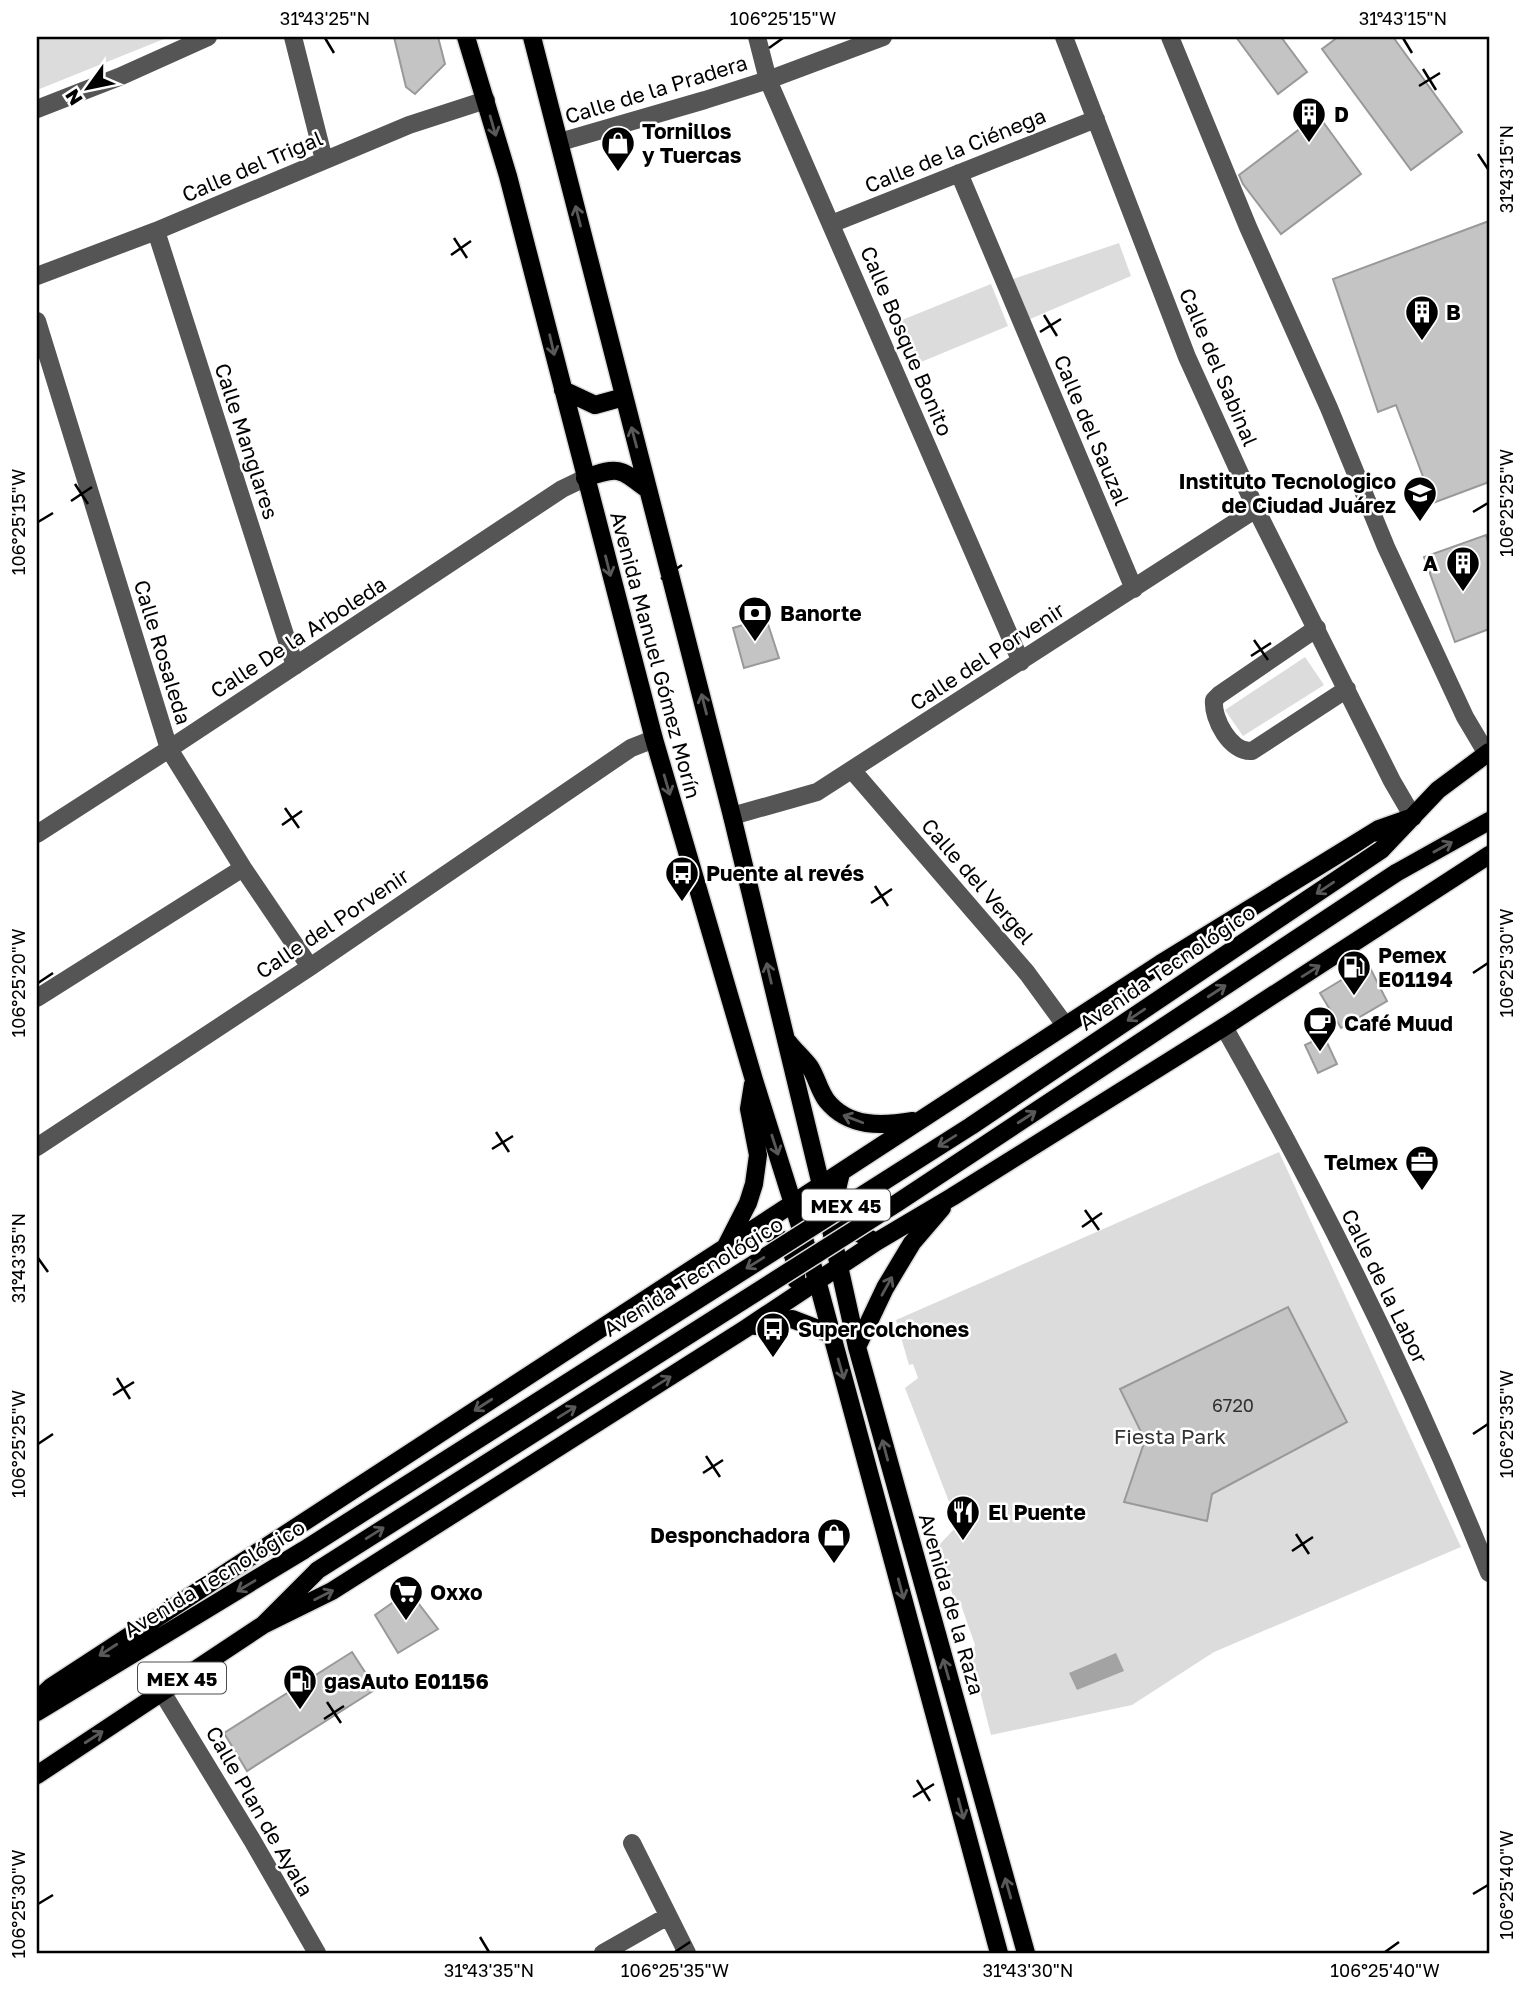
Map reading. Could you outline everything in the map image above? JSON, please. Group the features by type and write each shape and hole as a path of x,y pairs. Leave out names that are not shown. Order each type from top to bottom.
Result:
{"main road":[{"name":"Avenida Manuel Gómez Morín","path":"466,37 511,187 654,739 754,1080 817,1280"},
{"name":"Avenida Manuel Gómez Morín","path":"532,37 732,816 821,1185"},
{"path":"563,390 595,405 624,397"},
{"path":"585,478 608,470 617,470 627,473 648,490"},
{"name":"Avenida Tecnológico","path":"37,1712 304,1550 971,1126 1381,850 1438,790 1488,753"},
{"path":"37,1700 51,1687 226,1571 1160,964 1379,829 1413,817"},
{"name":"MEX 45","path":"37,1775 263,1625 318,1570 897,1203 1396,873 1489,821"},
{"path":"263,1625 332,1591 746,1329 838,1266 1224,1027 1489,855"},
{"path":"785,1039 810,1068 826,1100 839,1113 855,1121 882,1126 920,1120"},
{"path":"725,1248 748,1203 754,1184 758,1155 749,1109 754,1080"},
{"path":"841,1173 834,1198 838,1216 849,1229 876,1242"},
{"path":"821,1185 838,1266"},
{"path":"857,1347 885,1288 912,1243 952,1197"},
{"path":"757,1227 776,1235 788,1244 796,1263 795,1294"},
{"name":"Avenida de la Raza","path":"838,1266 857,1347 1026,1953"},
{"name":"Avenida de la Raza","path":"817,1280 999,1953"},
{"path":"746,1329 792,1320 831,1334"}],"street":[{"path":"37,109 119,77 208,37"},
{"path":"293,37 324,159"},
{"name":"Calle Bosque Bonito","path":"757,37 768,79 1021,662"},
{"name":"Calle de la Pradera","path":"560,142 768,79 883,37"},
{"name":"Calle del Sabinal","path":"1064,37 1187,357 1256,509 1392,781 1413,817"},
{"path":"1170,37 1248,227 1329,408 1386,547 1465,717 1488,753"},
{"name":"Calle del Trigal","path":"37,276 156,231 409,125 485,100"},
{"name":"Calle de la Ciénega","path":"831,224 1096,119"},
{"name":"Calle del Sauzal","path":"959,173 1134,589"},
{"name":"Calle Manglares","path":"156,231 295,666"},
{"name":"Calle Rosaleda","path":"37,321 169,749 243,868 310,967"},
{"name":"Calle De la Arboleda","path":"38,830 169,749 562,489 585,478"},
{"name":"Calle del Porvenir","path":"732,816 817,792 1256,509"},
{"path":"1317,628 1219,695 1214,700 1215,716 1235,746 1242,751 1252,751 1347,689"},
{"name":"Calle del Porvenir","path":"37,1147 310,967 631,748 654,739"},
{"name":"Calle del Vergel","path":"852,770 1027,973 1065,1025"},
{"path":"37,998 243,868"},
{"name":"Calle de la Labor","path":"1224,1027 1266,1100 1345,1250 1455,1489 1489,1573"},
{"name":"Calle Plan de Ayala","path":"162,1692 317,1953"},
{"path":"632,1843 687,1953"},
{"path":"603,1953 668,1916"}],"green space":[{"path":"37,37 169,37 37,90"},
{"path":"1119,243 1131,276 1030,319 1013,279"},
{"path":"991,284 1008,326 909,367 892,324"},
{"path":"1305,657 1324,685 1243,736 1225,710"},
{"name":"Fiesta Park","path":"1279,1152 1461,1547 1214,1652 1132,1705 991,1735 971,1656 975,1645 960,1602 955,1603 938,1546 958,1525 905,1388 918,1378 913,1364 909,1365 896,1320"}],"shaded area":[{"path":"1116,1653 1124,1671 1077,1690 1069,1673"}],"building":[{"path":"394,37 438,37 445,64 415,94 406,87"},
{"path":"1236,37 1281,37 1307,72 1278,94"},
{"path":"1338,37 1393,37 1462,132 1411,170 1322,49"},
{"name":"D","path":"1318,115 1361,174 1281,234 1239,175"},
{"name":"B","path":"1489,221 1489,482 1433,503 1396,405 1378,412 1333,279"},
{"name":"A","path":"1486,535 1489,545 1489,629 1455,642 1424,557"},
{"name":"Banorte","path":"766,618 779,658 744,668 733,628"},
{"name":"Pemex E01194","path":"1368,964 1387,1001 1341,1028 1320,993"},
{"path":"1324,1036 1337,1064 1318,1073 1305,1045"},
{"path":"1288,1307 1347,1422 1212,1494 1207,1521 1124,1502 1145,1440 1120,1389"},
{"name":"Oxxo","path":"409,1591 438,1629 398,1653 375,1615"},
{"name":"gasAuto E01156","path":"352,1652 376,1689 247,1771 224,1733"}],"place":[{"name":"D","path":"1309,144"},
{"name":"Tornillos y Tuercas","path":"618,173"},
{"name":"B","path":"1422,342"},
{"name":"Instituto Tecnologico de Ciudad Juárez","path":"1420,523"},
{"name":"A","path":"1463,593"},
{"name":"Banorte","path":"755,643"},
{"name":"Puente al revés","path":"682,903"},
{"name":"Pemex E01194","path":"1354,997"},
{"name":"Café Muud","path":"1320,1053"},
{"name":"Telmex","path":"1422,1192"},
{"name":"Super colchones","path":"773,1359"},
{"name":"El Puente","path":"963,1542"},
{"name":"Desponchadora","path":"834,1565"},
{"name":"Oxxo","path":"406,1622"},
{"name":"gasAuto E01156","path":"300,1711"}]}
